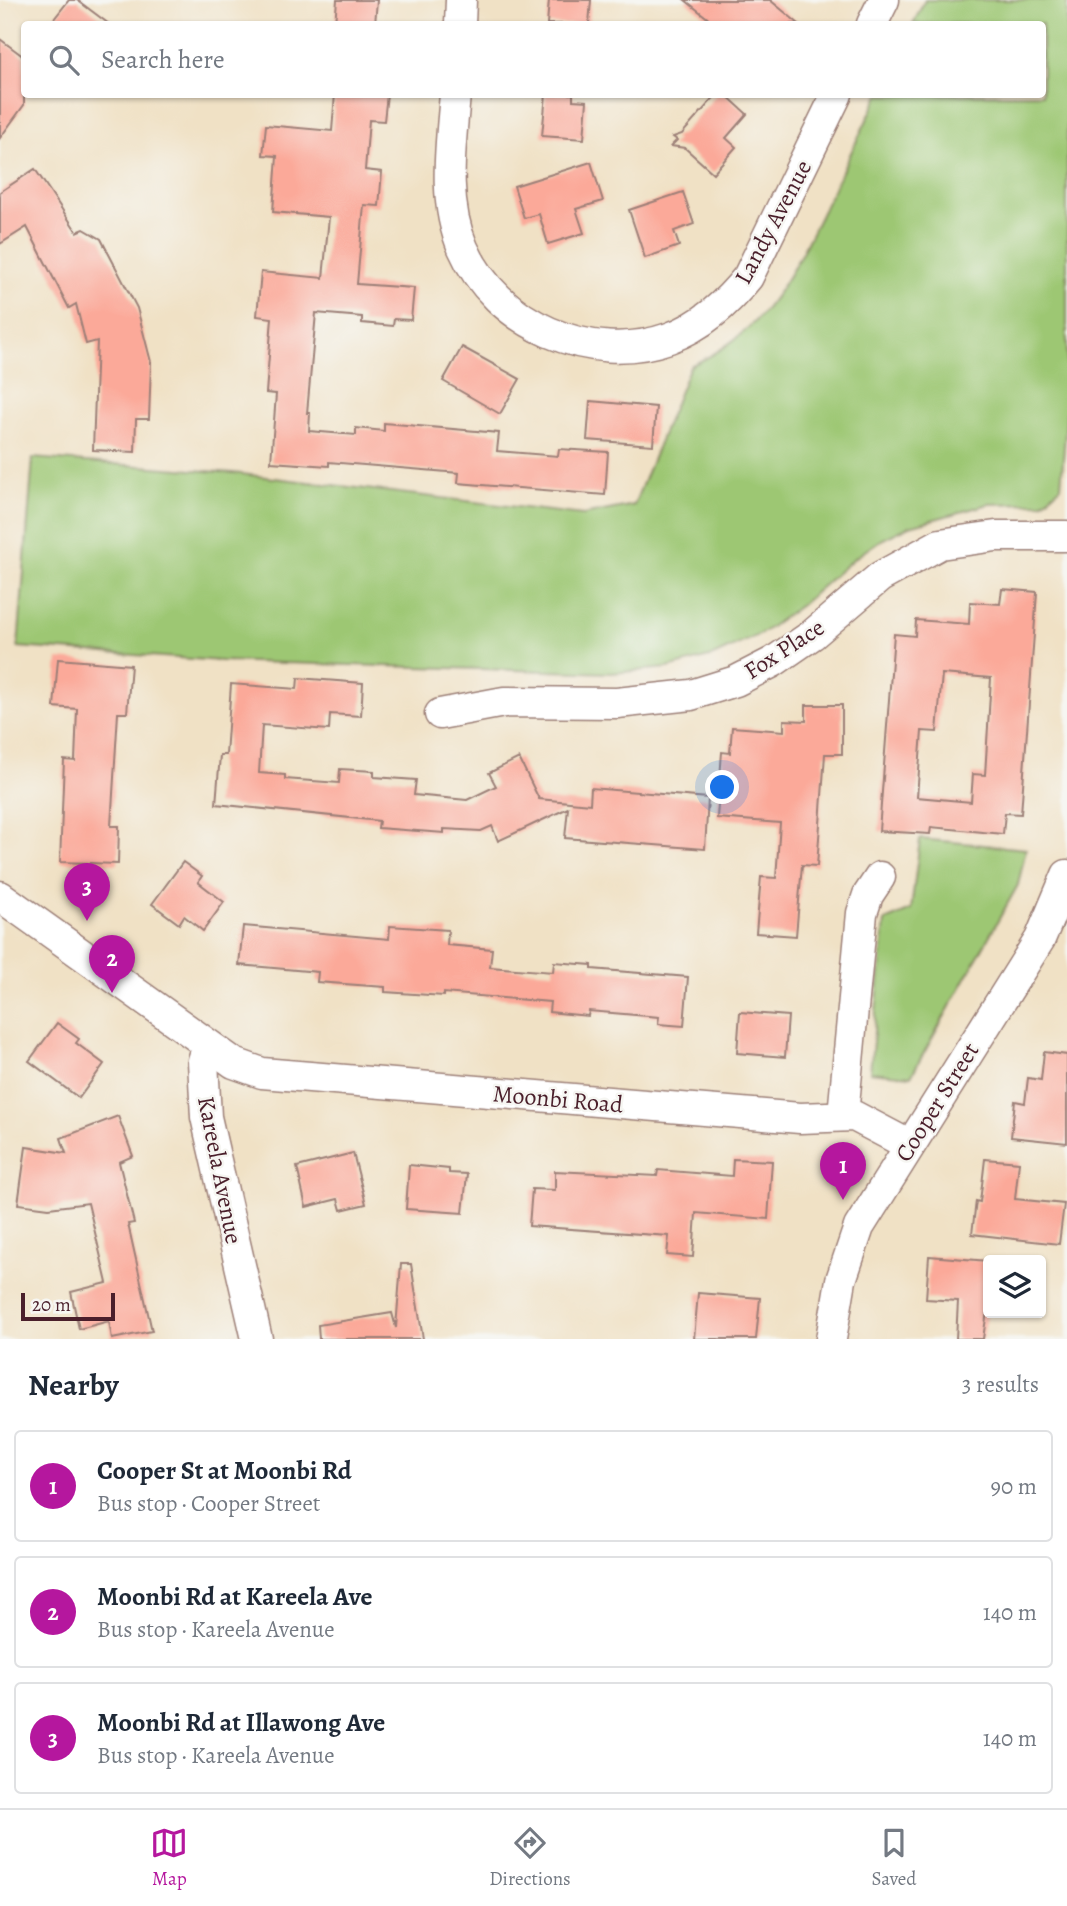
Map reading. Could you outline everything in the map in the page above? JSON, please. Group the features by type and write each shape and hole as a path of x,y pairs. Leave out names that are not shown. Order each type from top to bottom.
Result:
{"street":[{"path":"460,21 461,0"},
{"path":"874,21 884,0"},
{"name":"Landy Avenue","path":"455,98 451,199 455,225 475,270 503,304 539,328 580,342 627,346 669,338 718,311 733,295 748,277 835,98"},
{"name":"Fox Place","path":"439,714 504,702 617,703 691,695 736,681 773,662 812,635 880,577 940,544 996,536 1067,536"},
{"path":"843,1115 862,913 868,895 880,877"},
{"name":"Cooper Street","path":"831,1339 847,1255 859,1227 1040,939 1065,885"},
{"path":"0,896 208,1045"},
{"name":"Moonbi Road","path":"208,1045 247,1069 280,1077 800,1118 843,1115 863,1119 909,1145"},
{"name":"Kareela Avenue","path":"208,1045 203,1061 206,1116 257,1339"}],"green space":[{"path":"925,0 1067,0 1067,409 1061,487 1042,503 989,504 910,526 879,541 852,560 801,605 761,634 713,656 668,668 612,673 221,661 18,647 33,458 233,473 583,515 634,505 690,366 716,353 738,337 773,300 800,256 878,98 1046,98 1046,21 914,21"},
{"path":"920,839 1026,849 1018,885 911,1076 870,1072 885,921 911,910"}],"building":[{"path":"69,0 77,0 105,21 52,21"},
{"path":"337,0 377,0 375,21 335,21"},
{"path":"549,0 591,0 589,21 547,21"},
{"path":"685,0 770,0 795,21 711,21"},
{"path":"0,39 21,55 21,98 24,98 24,105 0,138"},
{"path":"335,98 387,98 384,121 369,120 365,170 382,172 379,206 364,205 357,284 414,288 411,320 394,319 393,326 362,323 362,317 316,313 307,413 310,413 309,431 356,435 356,428 384,431 384,423 499,433 497,451 558,456 559,449 608,452 605,495 458,483 459,473 329,462 329,466 271,462 276,394 266,393 272,318 257,316 261,272 323,278 329,217 273,212 277,156 263,155 266,125 332,131"},
{"path":"546,98 587,101 584,139 542,136"},
{"path":"714,98 729,98 747,114 726,138 736,147 713,173 685,148 671,146 677,140 673,137 682,134"},
{"path":"591,162 603,201 576,209 584,233 548,244 539,214 524,218 514,186"},
{"path":"35,169 77,232 84,229 101,239 137,308 151,362 149,419 136,419 135,452 93,450 97,341 86,344 76,304 69,308 27,227 0,244 0,192"},
{"path":"683,192 694,224 674,231 679,246 645,258 629,210"},
{"path":"462,347 520,379 500,414 443,381"},
{"path":"590,401 656,407 653,445 587,440"},
{"path":"1002,589 1037,592 1021,814 1005,813 1003,834 931,827 930,834 879,831 894,634 915,636 916,620 969,624 970,602 1000,604","holes":["942,674 991,678 985,775 973,774 971,802 917,797 922,731 937,732"]},
{"path":"58,659 131,665 127,713 118,713 111,826 119,826 118,864 60,862 64,760 75,761 77,709 54,707"},
{"path":"298,678 363,683 361,716 330,714 329,730 262,725 259,773 285,775 285,779 339,783 340,769 374,771 374,777 416,780 414,795 467,800 496,786 489,773 519,758 539,799 590,804 591,788 708,798 705,849 565,838 568,808 498,841 492,826 481,831 444,829 444,833 378,828 379,821 216,804 220,755 226,755 231,684 297,689"},
{"path":"806,705 842,705 842,754 825,754 817,866 802,865 796,936 756,933 761,877 776,878 780,823 717,818 722,752 730,753 732,727 784,731 784,720 806,721"},
{"path":"183,862 202,876 198,882 224,902 203,931 184,916 179,924 152,904"},
{"path":"243,926 389,939 390,926 448,930 447,945 492,949 490,967 553,972 554,962 592,965 592,969 688,977 684,1026 658,1024 659,1017 589,1011 588,1016 549,1012 550,1002 444,993 444,996 385,992 385,987 317,982 318,972 239,965"},
{"path":"740,1012 788,1016 785,1057 737,1053"},
{"path":"57,1023 79,1039 76,1043 104,1064 79,1098 29,1061"},
{"path":"1044,1052 1067,1055 1067,1143 1011,1137 1015,1101 1025,1103 1028,1078 1041,1080"},
{"path":"118,1116 133,1156 119,1162 134,1223 128,1224 152,1331 112,1339 109,1321 79,1329 71,1292 107,1283 88,1203 49,1208 18,1204 26,1147 66,1153 61,1138"},
{"path":"353,1153 366,1204 341,1210 338,1199 306,1207 297,1167"},
{"path":"733,1159 772,1161 768,1219 696,1213 693,1257 667,1255 669,1236 529,1226 532,1189 555,1190 555,1171 657,1176 658,1170 732,1176"},
{"path":"985,1159 1019,1162 1015,1199 1064,1204 1059,1244 972,1234 976,1201 980,1202"},
{"path":"409,1165 449,1169 449,1173 467,1174 463,1213 406,1209"},
{"path":"929,1256 983,1261 983,1318 986,1318 983,1339 956,1339 958,1301 926,1299"},
{"path":"401,1264 411,1264 423,1339 319,1339 318,1325 392,1313 396,1328"},
{"path":"698,1293 760,1298 756,1339 694,1339"}],"place":[{"name":"Moonbi Rd at Illawong Ave","path":"87,921"},
{"name":"Moonbi Rd at Kareela Ave","path":"112,993"},
{"name":"Cooper St at Moonbi Rd","path":"843,1200"}]}
